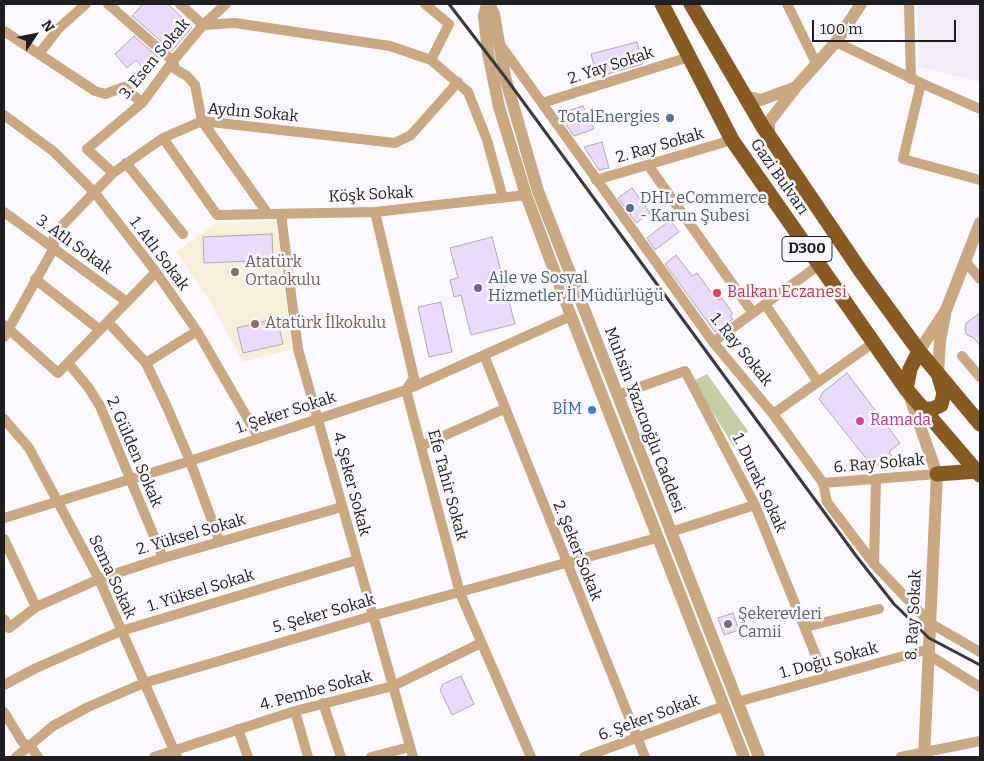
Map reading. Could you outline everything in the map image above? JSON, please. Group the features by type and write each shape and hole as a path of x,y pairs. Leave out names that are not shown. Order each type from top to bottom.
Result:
{"highway":[{"name":"Gazi Bulvarı","path":"662,4 732,140 906,389 978,473"},
{"name":"Gazi Bulvarı","path":"691,4 769,136 860,270 919,351 980,424"},
{"path":"906,389 910,369 919,351"},
{"path":"922,409 932,409 941,405 944,394 938,374"},
{"path":"937,474 978,473"}],"street":[{"path":"38,54 59,28 86,4"},
{"path":"108,4 173,61 175,69 187,76 195,85 202,121 268,214"},
{"path":"180,4 203,25 235,23 390,46 431,60 468,92 487,140 503,198"},
{"name":"3. Esen Sokak","path":"112,173 87,149 142,103 203,25 226,4"},
{"path":"425,4 448,24 431,60"},
{"name":"Muhsin Yazıcıoğlu Caddesi","path":"488,4 494,14 505,76 532,193 570,316 744,757"},
{"name":"Muhsin Yazıcıoğlu Caddesi","path":"488,4 484,16 499,107 532,193 617,395 759,757"},
{"path":"787,4 817,65"},
{"path":"769,136 769,122 836,42 862,4"},
{"path":"909,4 910,78"},
{"path":"4,31 95,91 105,94 124,87 142,103"},
{"name":"1. Ray Sokak","path":"499,42 713,342 773,414 823,484 826,502 874,564 930,623 980,652"},
{"path":"836,42 920,83 980,109"},
{"name":"2. Yay Sokak","path":"542,103 689,57"},
{"name":"Aydın Sokak","path":"5,330 54,248 54,234 112,173 162,138 202,121 395,143 411,135 458,82"},
{"path":"920,83 903,160 980,180"},
{"path":"745,96 761,100 796,88"},
{"name":"1. Atlı Sokak","path":"4,115 53,152 94,193 156,272 197,331 258,438"},
{"name":"Köşk Sokak","path":"162,138 217,215 375,212 532,193"},
{"name":"2. Ray Sokak","path":"596,180 732,140"},
{"path":"126,163 183,234"},
{"path":"648,165 753,313"},
{"name":"3. Atlı Sokak","path":"4,212 127,302"},
{"name":"Efe Tahir Sokak","path":"375,212 414,378 406,390 460,593 531,757"},
{"name":"4. Şeker Sokak","path":"281,214 298,349 413,757"},
{"path":"919,351 946,310 980,223"},
{"path":"966,262 980,279"},
{"path":"713,342 819,265"},
{"path":"5,330 58,374 156,272"},
{"path":"35,279 100,330"},
{"path":"765,304 818,382"},
{"path":"938,374 940,341 946,310"},
{"name":"1. Şeker Sokak","path":"4,518 129,478 190,461 406,390 570,316"},
{"path":"108,322 146,363 190,461 220,542"},
{"path":"146,363 197,331"},
{"path":"773,414 873,343"},
{"name":"2. Şeker Sokak","path":"484,355 566,564 645,757"},
{"path":"962,356 980,377"},
{"name":"2. Gülden Sokak","path":"68,363 88,387 100,406 163,558"},
{"name":"1. Durak Sokak","path":"617,395 685,371 755,505 825,678"},
{"path":"906,389 937,474"},
{"path":"421,446 504,409"},
{"name":"Sema Sokak","path":"4,418 29,448 99,579 176,754"},
{"name":"6. Ray Sokak","path":"823,484 937,474"},
{"name":"8. Ray Sokak","path":"924,754 937,474"},
{"path":"874,564 876,479"},
{"path":"671,532 755,505"},
{"name":"2. Yüksel Sokak","path":"6,626 36,607 99,579 163,558 342,507"},
{"name":"5. Şeker Sokak","path":"16,757 53,726 88,707 144,683 372,616 657,538"},
{"path":"4,539 36,607"},
{"name":"1. Yüksel Sokak","path":"4,685 36,668 121,631 357,560"},
{"path":"805,627 880,609"},
{"name":"4. Pembe Sokak","path":"154,757 176,754 238,729 295,711 393,686 481,643"},
{"path":"929,652 980,687"},
{"name":"1. Doğu Sokak","path":"738,702 929,652"},
{"path":"724,706 738,702"},
{"path":"323,703 341,757"},
{"name":"6. Şeker Sokak","path":"584,757 724,706"},
{"path":"295,711 308,757"},
{"path":"4,712 23,743 30,746 38,757"},
{"path":"238,729 248,757"},
{"path":"901,757 924,754 980,741"},
{"path":"371,757 410,747"}],"shaded area":[{"path":"917,4 980,4 980,82 919,67"},
{"name":"Atatürk Ortaokulu","path":"276,221 292,349 243,362 209,299 176,252 215,224"}],"green space":[{"path":"707,374 748,431 734,447 693,381"}],"building":[{"path":"143,4 168,4 192,27 172,51 132,16"},
{"path":"134,36 160,59 146,72 136,60 127,68 115,54"},
{"path":"637,42 643,64 597,77 591,54"},
{"path":"583,106 594,129 574,136 559,114"},
{"path":"602,142 609,168 599,170 584,147"},
{"path":"632,188 650,213 636,223 618,198"},
{"path":"670,220 679,232 655,250 647,238"},
{"path":"272,234 273,260 204,263 203,237"},
{"name":"Aile ve Sosyal Hizmetler İl Müdürlüğü","path":"492,237 515,324 471,335 461,295 454,297 450,280 458,278 450,248"},
{"path":"676,255 692,276 697,273 713,295 719,300 722,298 733,314 730,316 733,319 715,332 665,264"},
{"path":"441,302 452,352 429,357 418,307"},
{"path":"980,313 980,346 974,338 967,335 965,330 966,323"},
{"path":"277,318 283,344 243,353 237,328"},
{"name":"Ramada","path":"847,373 900,443 889,452 897,463 872,466 819,399 823,392"},
{"name":"Şekerevleri Camii","path":"733,613 739,630 724,635 718,618"},
{"path":"461,676 474,704 452,715 440,690 443,684"}],"railway":[{"path":"449,4 505,77 857,557 894,604 929,638 980,665"}],"place":[{"name":"TotalEnergies","path":"670,118"},
{"name":"DHL eCommerce - Karun Şubesi","path":"630,208"},
{"name":"Atatürk Ortaokulu","path":"235,272"},
{"name":"Aile ve Sosyal Hizmetler İl Müdürlüğü","path":"478,288"},
{"name":"Balkan Eczanesi","path":"717,293"},
{"name":"Atatürk İlkokulu","path":"255,324"},
{"name":"BİM","path":"592,410"},
{"name":"Ramada","path":"860,421"},
{"name":"Şekerevleri Camii","path":"728,624"}]}
